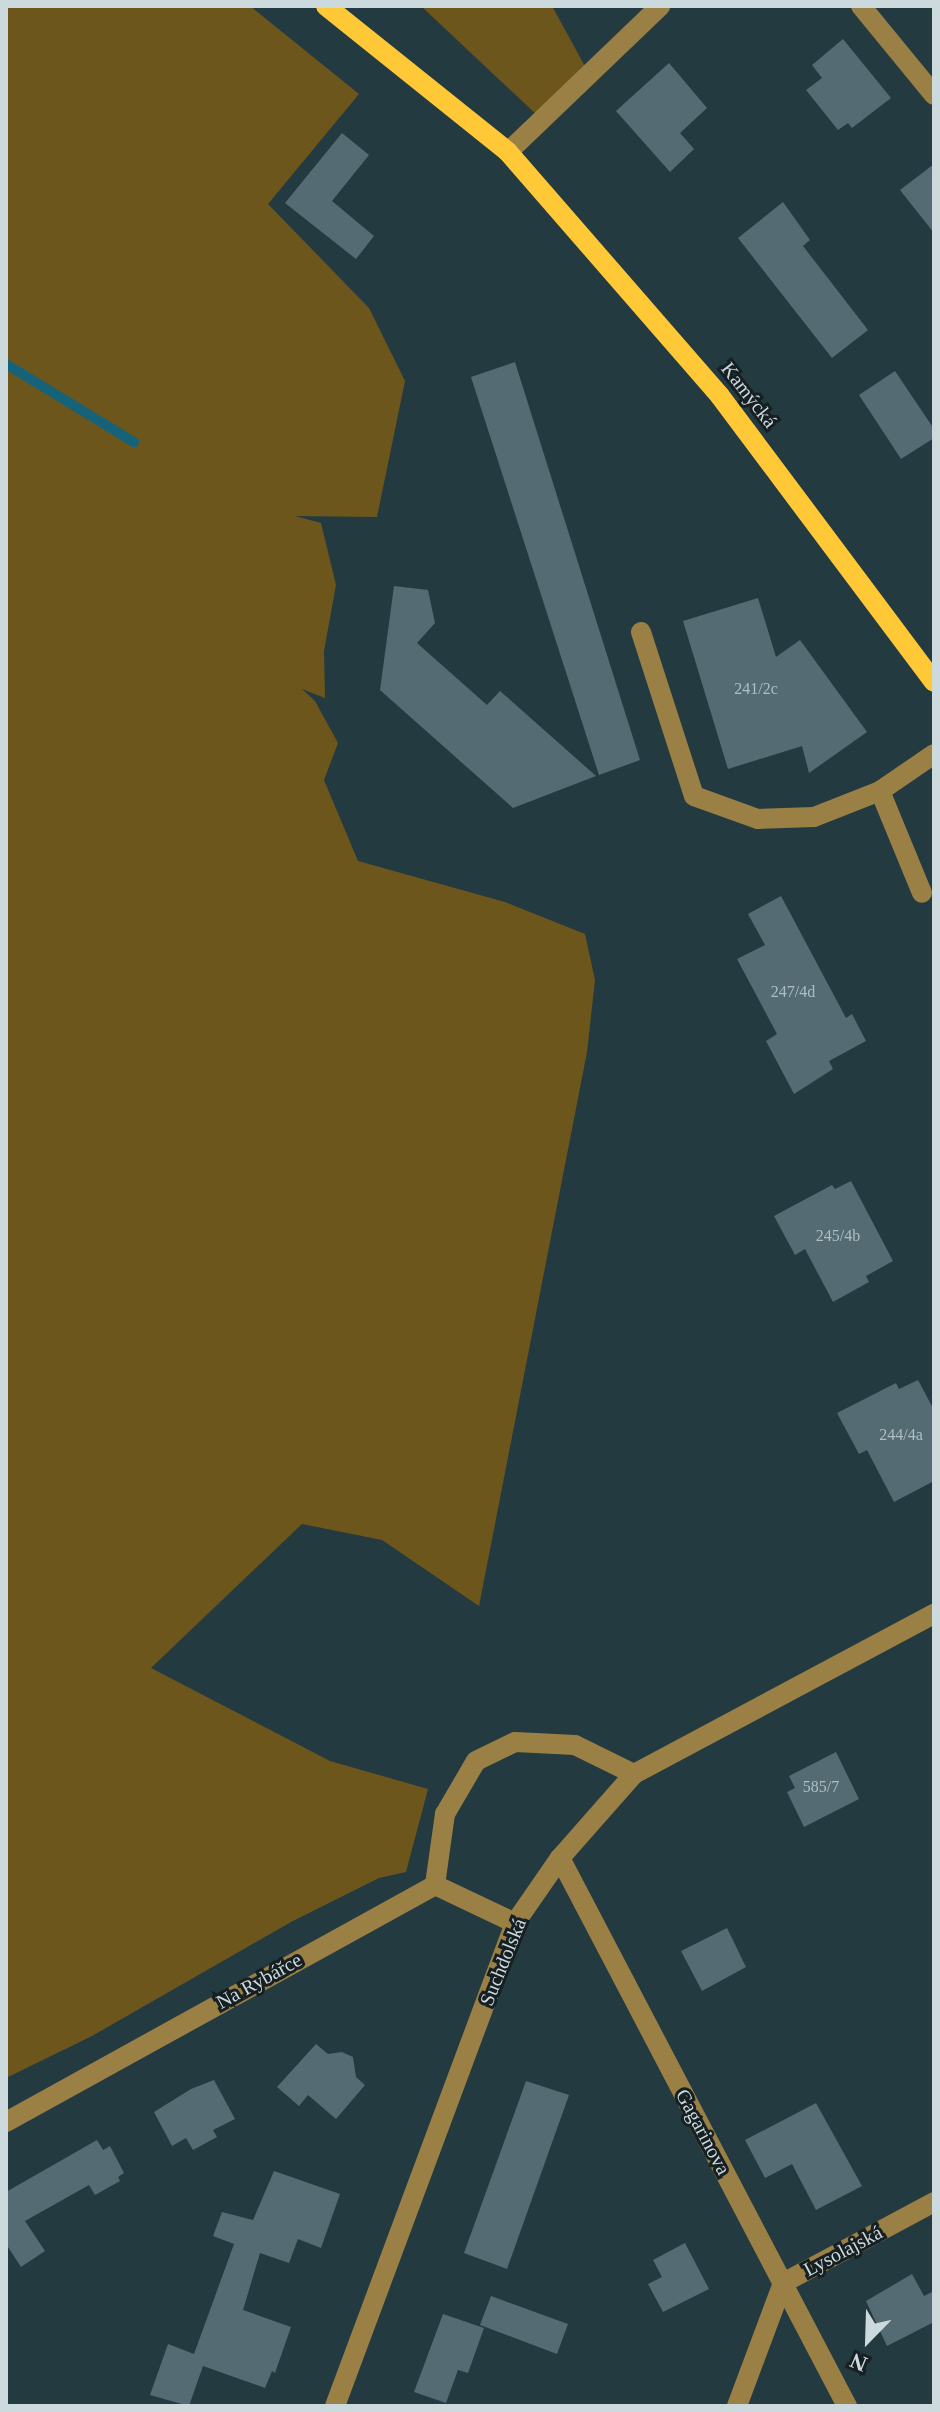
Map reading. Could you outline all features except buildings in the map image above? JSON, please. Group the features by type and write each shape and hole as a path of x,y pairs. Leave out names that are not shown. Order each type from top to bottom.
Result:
{"main road":[{"name":"Kamýcká","path":"326,6 508,152 720,396 934,682"}],"street":[{"path":"508,152 660,6"},
{"path":"861,6 934,95"},
{"path":"641,632 694,796 758,819 814,817 880,791 934,754"},
{"path":"880,791 922,893"},
{"name":"Suchdolská","path":"335,2406 515,1923 560,1858 634,1774 934,1614"},
{"path":"515,1923 435,1885 445,1814 476,1761 515,1742 575,1745 634,1774"},
{"name":"Gagarinova","path":"560,1858 847,2406"},
{"name":"Na Rybářce","path":"6,2122 435,1885"},
{"name":"Lysolajská","path":"737,2406 783,2283 934,2202"}],"shaded area":[{"path":"6,6 250,6 359,94 268,204 369,308 405,381 377,517 295,516 321,523 336,585 324,651 325,698 302,689 315,701 338,743 324,780 358,861 505,902 585,934 595,980 587,1052 479,1606 382,1540 302,1524 151,1668 330,1761 428,1789 406,1872 379,1878 291,1922 92,2036 6,2078"},
{"path":"421,6 552,6 587,70 537,115"}],"waterway":[{"path":"6,364 134,442"}]}
